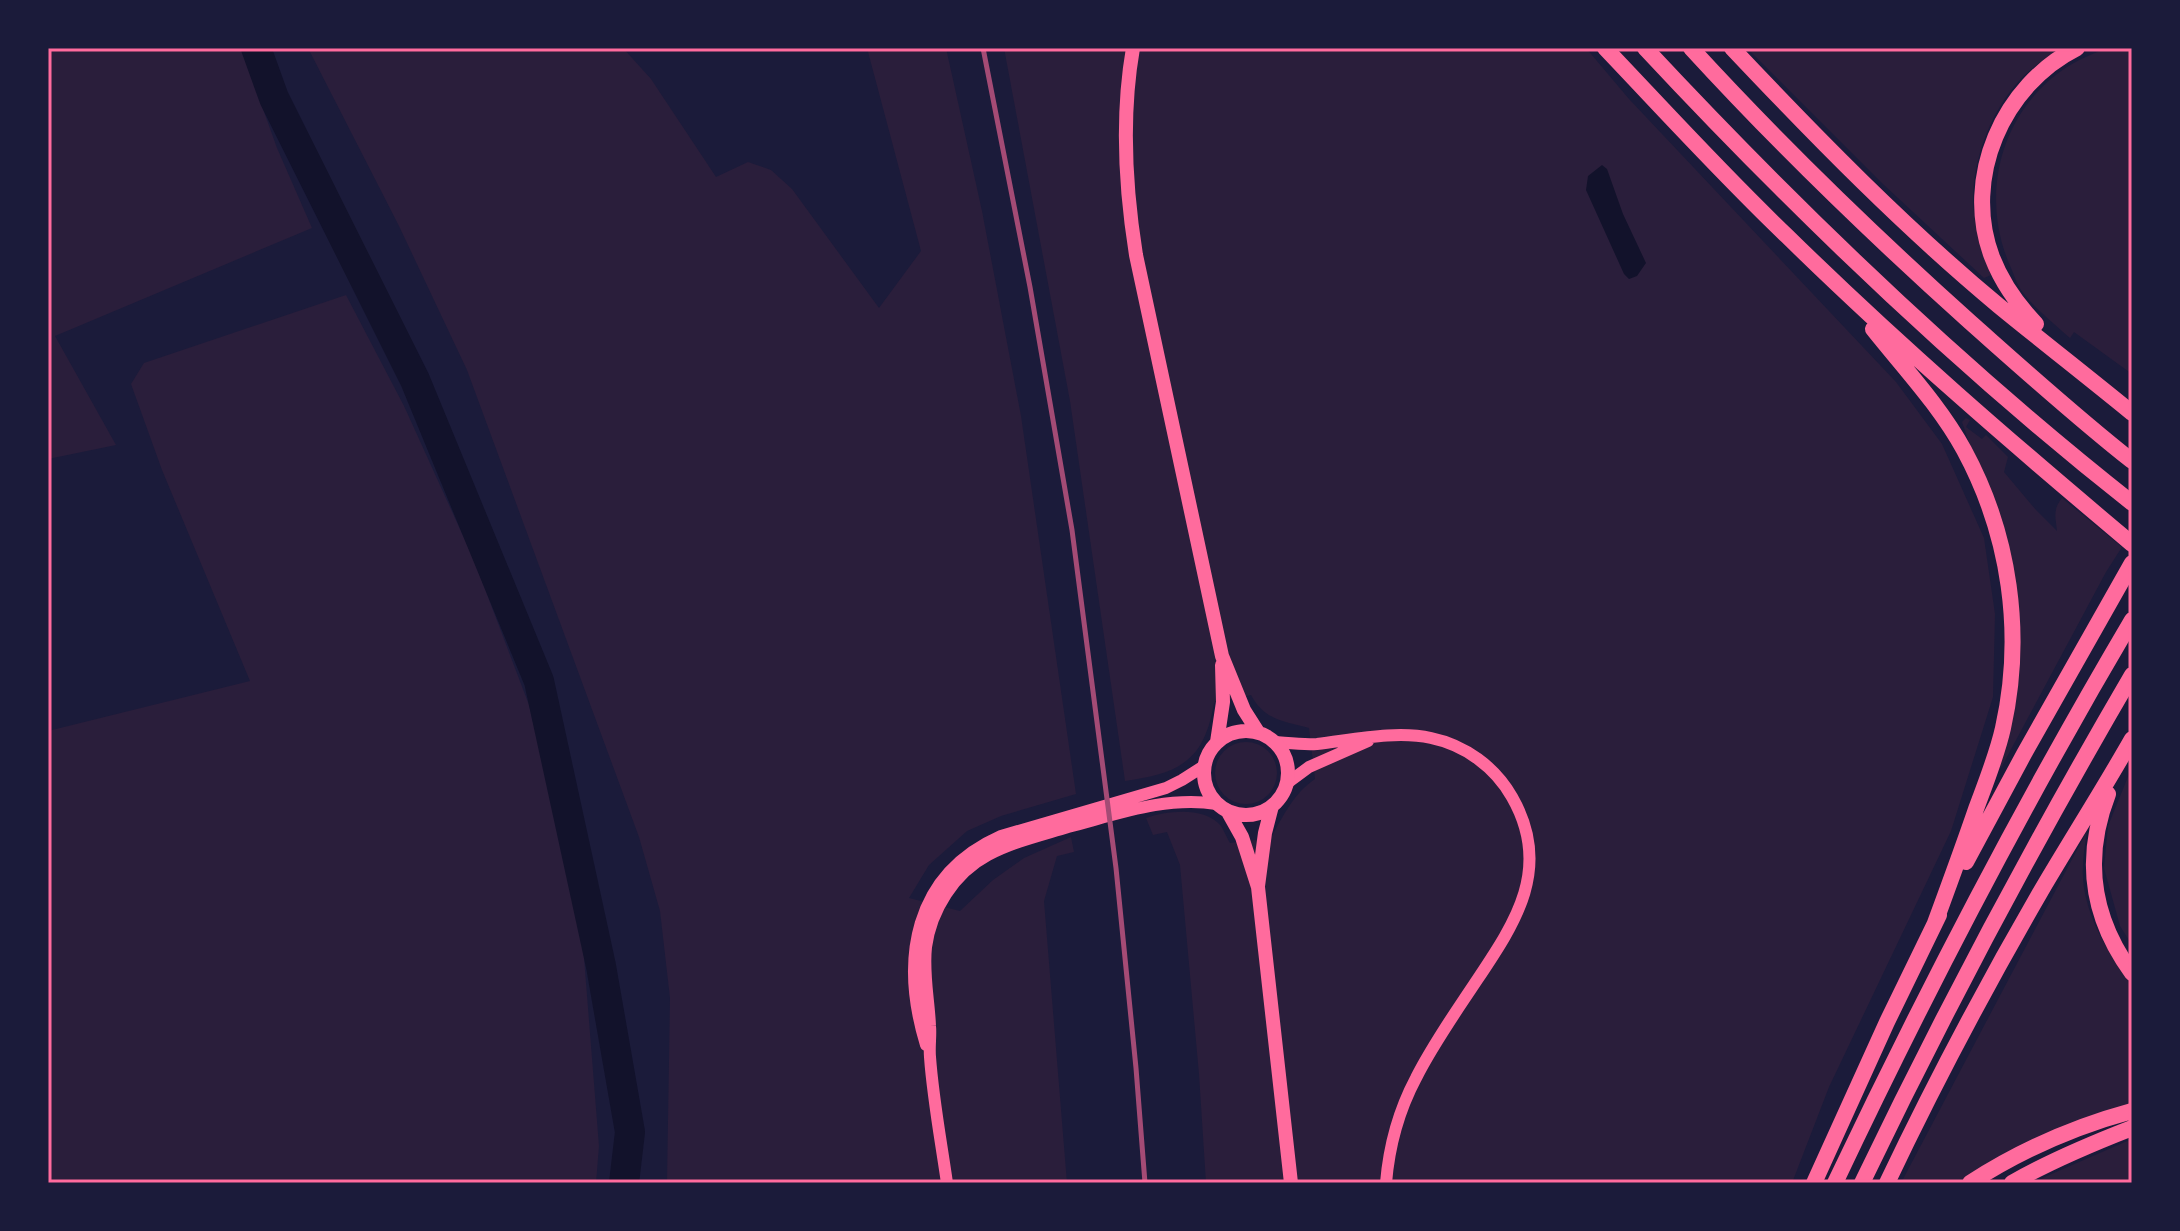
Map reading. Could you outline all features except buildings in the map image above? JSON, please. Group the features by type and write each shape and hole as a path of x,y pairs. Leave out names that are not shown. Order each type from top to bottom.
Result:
{"highway":[{"path":"1605,48 1734,184 1840,286 1968,404 2132,544"},
{"path":"1645,48 1859,266 2003,396 2132,503"},
{"path":"1691,48 1789,151 1929,285 2132,461"},
{"path":"1732,48 1918,234 1999,306 2132,413"},
{"path":"2069,361 2020,307 2005,285 1992,256 1983,223 1982,190 1987,158 1999,127 2015,100 2038,74 2077,48"},
{"path":"1840,286 1929,397 1963,448 1990,507 2007,569 2013,633 2011,676 2003,729 1935,923"},
{"path":"1814,1183 1935,923 1999,799 2132,563"},
{"path":"1835,1183 1971,911 2050,763 2132,620"},
{"path":"1862,1183 1985,936 2132,675"},
{"path":"2128,745 2100,815 2094,846 2094,878 2100,913 2113,946 2132,973"},
{"path":"1887,1183 2010,946 2128,745"},
{"path":"1970,1183 2053,1137 2132,1111"},
{"path":"2012,1183 2079,1149 2132,1128"}],"main road":[{"path":"1133,48 1125,123 1127,191 1146,309 1222,656 1244,710 1258,732 1274,742 1286,761 1288,772 1283,792 1272,806 1262,812 1239,815 1222,808"},
{"path":"1217,742 1223,702 1222,656"},
{"path":"1258,732 1236,731 1217,742 1208,752 1204,766 1205,786 1242,837 1258,887 1291,1183"},
{"path":"1258,887 1272,806"}],"street":[{"path":"1274,742 1316,744 1396,735 1432,738 1461,748 1486,765 1508,790 1517,806 1529,844 1530,861 1523,900 1515,921 1414,1082 1397,1127 1386,1183"},
{"path":"1286,784 1309,767 1375,738"},
{"path":"947,1183 930,1056 921,1027 914,972 914,949 919,925 937,886 974,850 1001,836 1056,825 1152,798 1204,766"},
{"path":"1152,798 1222,808"}],"shaded area":[{"path":"48,48 241,48 277,148 312,228 55,336 116,445 48,459"},
{"path":"308,48 623,48 651,79 716,177 748,162 771,170 792,189 879,308 921,251 867,48 946,48 982,211 1021,416 1076,794 1001,816 967,831 929,865 909,898 960,911 993,880 1024,858 1071,837 1074,852 1057,856 1044,901 1067,1183 667,1183 670,998 660,911 639,837 467,370 399,226"},
{"path":"1004,48 1586,48 1629,99 1896,382 1942,444 1984,538 1995,614 1993,697 1951,831 1829,1087 1792,1183 1206,1183 1180,865 1167,832 1153,835 1146,818 1164,813 1195,813 1205,815 1221,826 1230,843 1271,838 1295,798 1315,779 1309,728 1269,715 1251,695 1214,703 1200,745 1183,763 1150,777 1125,781 1070,401"},
{"path":"1747,48 2060,48 2029,71 2013,88 1987,131 1977,165 1973,199 1979,238 1991,275 1984,278 1884,185"},
{"path":"2110,48 2132,48 2132,374 2074,332 2070,338 2025,296 2011,268 2000,234 1996,200 1999,166 2010,135 2026,106 2048,81 2077,62"},
{"path":"1602,165 1607,169 1623,214 1646,263 1637,276 1629,279 1586,190 1588,176"},
{"path":"346,295 404,406 474,560 529,705 581,920 599,1146 596,1183 48,1183 48,731 250,681 162,470 131,384 144,363"},
{"path":"1966,418 1970,420 1966,427 1982,439 1986,435 2008,457 2004,472 2057,531 2056,511 2062,498 2122,547 2001,768 1998,766 2014,712 2020,667 2020,616 2014,573 1962,422"},
{"path":"1246,742 1268,751 1277,773 1268,795 1246,804 1224,795 1215,773 1224,751"},
{"path":"2132,767 2132,945 2120,926 2104,868 2108,826"},
{"path":"2087,831 2083,874 2087,901 2102,938 2132,982 2132,1105 1999,1158 1962,1183 1901,1183"},
{"path":"2132,1139 2132,1183 2034,1183 2047,1176"}],"waterway":[{"path":"256,48 274,98 415,380 539,681 601,966 630,1132 624,1183"}],"railway":[{"path":"983,48 1030,287 1072,530 1116,868 1145,1183"}]}
